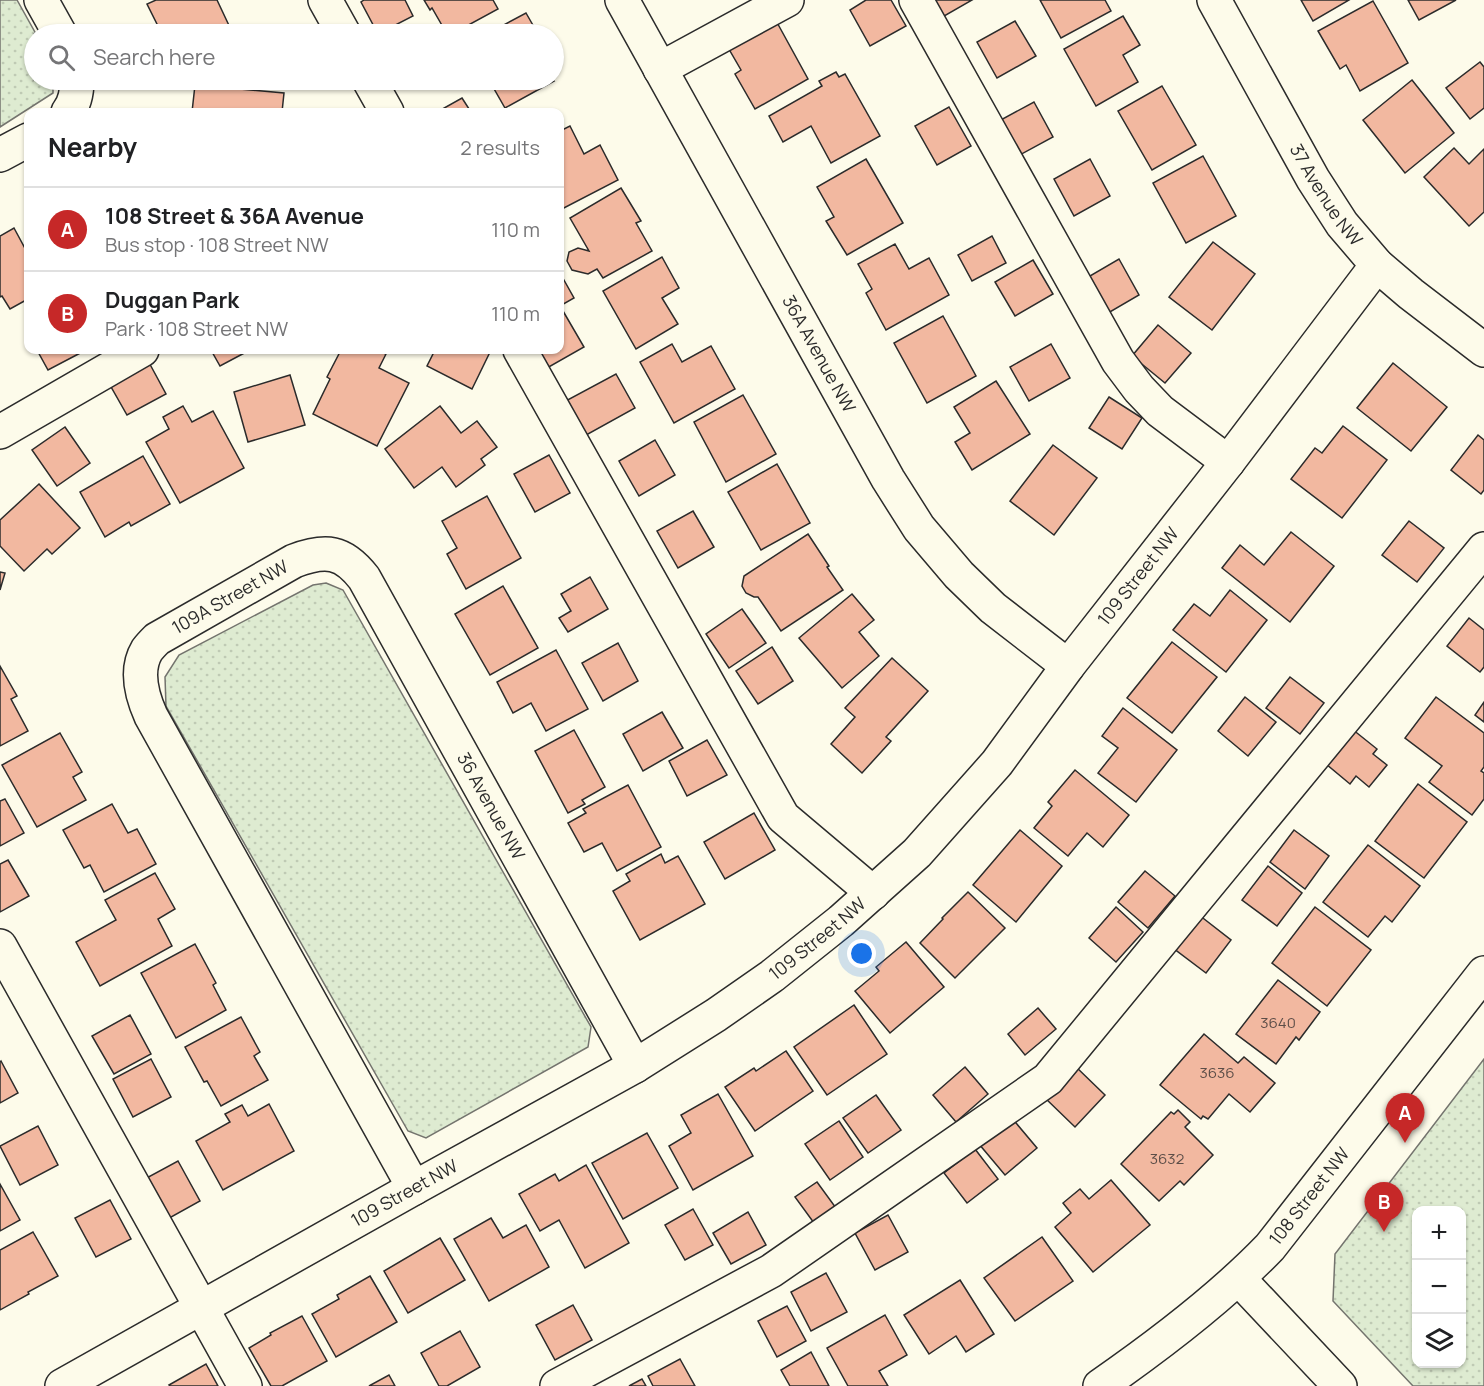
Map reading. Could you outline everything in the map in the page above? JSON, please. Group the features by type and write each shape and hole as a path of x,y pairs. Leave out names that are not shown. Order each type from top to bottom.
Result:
{"street":[{"path":"41,0 54,24"},
{"path":"325,0 338,24"},
{"name":"36A Avenue NW","path":"622,0 888,478 919,528 959,575 993,608 1068,666"},
{"path":"660,69 787,0"},
{"path":"916,0 1118,361 1139,389 1160,411 1228,462"},
{"name":"37 Avenue NW","path":"1214,0 1313,179 1342,224 1377,265 1484,350"},
{"path":"375,90 385,108"},
{"path":"0,155 24,142"},
{"name":"109 Street NW","path":"62,1386 635,1066 716,1015 772,976 841,921 917,853 996,763 1377,265"},
{"path":"0,432 135,354"},
{"path":"522,354 783,817 873,893"},
{"path":"557,1386 771,1271 1048,1079 1484,549"},
{"name":"109A Street NW","path":"335,555 310,555 294,561 157,639 147,650 141,667 141,687 151,716 414,1188"},
{"name":"36 Avenue NW","path":"335,555 346,559 364,578 635,1066"},
{"path":"0,946 245,1386"},
{"name":"108 Street NW","path":"1100,1386 1140,1358 1239,1279 1270,1246 1484,973"},
{"path":"1239,1279 1340,1386"}],"green space":[{"path":"0,0 17,0 30,24 24,24 24,90 53,90 53,93 30,108 24,108 24,112 0,127"},
{"path":"326,583 343,590 591,1027 588,1047 426,1138 408,1131 166,706 165,677 179,655 313,585"},
{"path":"1484,1059 1484,1386 1413,1386 1333,1301 1335,1254"}],"building":[{"path":"156,0 217,0 228,24 157,24 147,4"},
{"path":"364,0 405,0 413,16 397,24 373,24 361,2"},
{"path":"424,0 493,0 498,9 470,24 441,24 432,8 430,10"},
{"path":"866,0 891,0 906,26 870,46 850,10"},
{"path":"928,0 972,0 939,19"},
{"path":"1040,0 1105,0 1111,11 1061,38"},
{"path":"1301,0 1349,0 1313,21"},
{"path":"1408,0 1456,0 1419,20"},
{"path":"1373,1 1408,63 1360,91 1346,65 1340,69 1318,31"},
{"path":"526,13 532,24 506,24"},
{"path":"1123,16 1140,45 1123,55 1138,82 1096,106 1064,49"},
{"path":"774,17 808,79 755,109 735,74 741,70 726,44"},
{"path":"1015,21 1036,56 997,78 977,42"},
{"path":"1480,62 1484,67 1484,108 1470,119 1446,88"},
{"path":"836,72 839,77 845,74 880,136 831,163 811,126 783,142 769,116 822,86 819,81"},
{"path":"1412,80 1454,133 1405,173 1363,120"},
{"path":"1162,86 1196,145 1152,170 1118,111"},
{"path":"194,90 251,90 284,93 282,108 192,108"},
{"path":"495,90 538,90 505,108"},
{"path":"462,98 468,108 444,108"},
{"path":"1034,102 1053,137 1016,157 997,122"},
{"path":"949,107 971,146 937,165 915,126"},
{"path":"570,126 584,154 600,145 618,180 564,208 564,129"},
{"path":"1454,148 1469,164 1484,149 1484,212 1469,226 1424,177"},
{"path":"1203,156 1236,216 1186,243 1153,183"},
{"path":"866,159 903,223 847,255 826,221 834,217 817,187"},
{"path":"1090,159 1110,196 1074,216 1054,179"},
{"path":"621,188 641,221 636,223 652,251 603,278 597,269 588,274 572,270 567,261 569,252 578,248 589,251 570,218"},
{"path":"14,228 24,247 24,301 10,309 2,296 0,297 0,236"},
{"path":"992,236 1006,263 972,281 958,255"},
{"path":"1213,242 1255,274 1212,330 1169,297"},
{"path":"895,244 909,269 929,258 949,295 886,330 866,293 872,289 858,264"},
{"path":"662,257 679,288 662,298 678,324 636,349 603,291"},
{"path":"1119,259 1139,295 1103,316 1083,280"},
{"path":"1033,260 1053,294 1015,316 995,282"},
{"path":"564,280 574,298 564,304"},
{"path":"564,313 584,347 540,372 529,354 564,354"},
{"path":"943,316 976,376 927,403 894,343"},
{"path":"1158,325 1191,353 1165,383 1132,356"},
{"path":"672,344 682,362 711,346 735,389 674,423 640,362"},
{"path":"1051,344 1070,378 1029,401 1010,367"},
{"path":"39,354 78,354 48,370"},
{"path":"213,354 242,354 220,366"},
{"path":"339,354 386,354 379,368 409,383 377,446 313,414 330,379 327,377"},
{"path":"433,354 489,354 472,389 427,366"},
{"path":"146,357 166,394 127,415 106,378"},
{"path":"1393,363 1447,407 1411,451 1357,408"},
{"path":"616,374 635,408 579,439 560,404"},
{"path":"290,375 305,425 248,442 234,392"},
{"path":"996,381 1030,434 972,470 955,442 970,433 954,407"},
{"path":"743,395 776,454 726,482 694,422"},
{"path":"1109,397 1142,418 1122,449 1089,428"},
{"path":"183,406 192,422 213,411 244,468 180,503 146,442 169,429 163,417"},
{"path":"440,406 461,433 477,421 497,447 481,459 485,465 456,487 442,467 414,488 385,449"},
{"path":"1343,426 1387,460 1342,518 1291,479 1315,448 1322,453"},
{"path":"65,427 90,463 57,486 32,450"},
{"path":"1478,435 1484,440 1484,490 1481,494 1451,470"},
{"path":"655,440 675,475 639,496 619,461"},
{"path":"1053,445 1097,478 1054,535 1010,501"},
{"path":"549,455 570,493 535,512 514,474"},
{"path":"143,456 170,504 131,526 129,522 105,537 80,492"},
{"path":"777,464 810,523 761,550 728,492"},
{"path":"39,484 80,528 52,554 47,549 24,571 0,546 0,520"},
{"path":"487,496 521,558 466,589 447,554 457,548 442,521"},
{"path":"693,511 714,547 678,568 657,531"},
{"path":"1409,521 1444,548 1417,582 1382,555"},
{"path":"1291,532 1334,566 1290,622 1222,568 1240,545 1264,565"},
{"path":"808,534 843,590 781,631 758,597 746,593 742,586 744,576"},
{"path":"0,572 5,573 0,590"},
{"path":"590,577 608,609 568,632 559,618 571,611 561,594"},
{"path":"503,586 538,648 490,675 455,614"},
{"path":"1230,590 1267,620 1226,672 1173,630 1194,604 1210,616"},
{"path":"852,594 874,620 859,632 879,656 842,688 799,638"},
{"path":"742,609 766,643 729,668 706,634"},
{"path":"1469,618 1484,630 1484,667 1480,672 1447,646"},
{"path":"1172,642 1217,677 1172,733 1127,698"},
{"path":"618,643 638,681 603,701 582,663"},
{"path":"772,647 793,681 758,704 736,671"},
{"path":"556,650 588,709 546,731 531,703 513,713 497,682"},
{"path":"892,658 928,691 886,737 891,741 862,773 831,744 855,717 845,708"},
{"path":"0,666 17,696 11,699 28,731 0,746"},
{"path":"1290,677 1324,703 1300,734 1266,708"},
{"path":"1245,697 1276,722 1248,756 1218,731"},
{"path":"1436,697 1484,733 1484,767 1481,771 1484,773 1484,799 1472,815 1429,782 1442,766 1405,738"},
{"path":"1484,702 1484,722 1475,715"},
{"path":"1123,708 1177,750 1136,802 1098,773 1118,748 1102,736"},
{"path":"662,712 683,748 643,771 623,734"},
{"path":"1347,725 1377,749 1373,754 1387,765 1369,787 1356,776 1350,784 1320,759"},
{"path":"574,730 605,787 582,800 585,804 568,813 535,751"},
{"path":"60,733 82,772 73,777 86,800 37,827 2,765"},
{"path":"707,740 727,775 687,796 669,761"},
{"path":"1075,770 1129,815 1103,847 1087,833 1068,856 1034,828 1052,806 1048,802"},
{"path":"1418,784 1467,822 1424,878 1375,841"},
{"path":"628,785 661,847 617,871 602,843 584,852 568,823 586,813 583,809"},
{"path":"5,799 24,833 0,846 0,801"},
{"path":"112,804 128,833 137,829 156,864 104,892 90,865 84,868 63,830"},
{"path":"754,813 775,850 725,879 704,842"},
{"path":"1020,830 1062,866 1016,922 973,885"},
{"path":"1294,830 1329,856 1305,889 1270,862"},
{"path":"1368,845 1420,886 1392,922 1385,916 1368,937 1323,902"},
{"path":"661,854 665,863 678,856 705,904 640,940 613,891 630,881 626,874"},
{"path":"8,860 29,896 0,912 0,864"},
{"path":"1268,866 1302,893 1277,926 1242,900"},
{"path":"1145,871 1175,896 1148,928 1118,902"},
{"path":"155,873 175,909 158,919 172,946 100,986 76,942 116,920 105,900"},
{"path":"968,892 1005,928 955,978 920,943"},
{"path":"1116,907 1143,932 1116,962 1089,938"},
{"path":"1315,907 1371,950 1327,1006 1272,963"},
{"path":"1199,915 1231,940 1206,973 1173,948"},
{"path":"906,942 944,987 890,1033 855,991 879,971 876,967"},
{"path":"195,944 216,983 213,985 226,1010 176,1038 141,973"},
{"path":"1278,980 1320,1012 1299,1040 1296,1037 1276,1064 1236,1034"},
{"path":"854,1005 887,1054 827,1095 794,1047"},
{"path":"1038,1008 1056,1029 1025,1055 1008,1034"},
{"path":"130,1015 151,1054 114,1074 92,1036"},
{"path":"241,1017 260,1052 254,1056 268,1080 221,1106 207,1081 204,1082 185,1047"},
{"path":"1204,1034 1238,1063 1244,1057 1275,1083 1250,1112 1229,1094 1208,1119 1203,1116 1201,1119 1160,1085"},
{"path":"786,1051 813,1091 755,1131 725,1087 754,1068 756,1071"},
{"path":"151,1059 171,1097 133,1117 113,1079"},
{"path":"0,1062 18,1093 0,1103"},
{"path":"1074,1065 1105,1095 1075,1127 1044,1097"},
{"path":"965,1067 988,1094 956,1122 933,1095"},
{"path":"718,1094 753,1156 693,1190 669,1146 691,1133 681,1115"},
{"path":"876,1095 901,1130 868,1153 843,1118"},
{"path":"269,1104 294,1151 223,1190 196,1141 230,1122 225,1114 242,1105 248,1116"},
{"path":"1178,1110 1190,1122 1185,1127 1213,1155 1184,1185 1180,1181 1159,1201 1121,1164 1171,1112 1174,1114"},
{"path":"1011,1117 1037,1148 1005,1175 979,1144"},
{"path":"839,1121 863,1157 830,1180 805,1144"},
{"path":"38,1126 58,1165 20,1185 0,1146"},
{"path":"647,1133 678,1188 623,1219 592,1163"},
{"path":"975,1149 998,1179 967,1203 944,1173"},
{"path":"178,1161 200,1201 164,1221 141,1181"},
{"path":"586,1165 629,1243 585,1268 559,1220 540,1231 519,1194 555,1174 559,1181"},
{"path":"1111,1180 1150,1225 1093,1272 1055,1227 1071,1213 1063,1203 1080,1189 1089,1199"},
{"path":"817,1182 836,1208 814,1223 795,1197"},
{"path":"0,1184 20,1220 0,1231"},
{"path":"110,1200 131,1239 96,1257 75,1218"},
{"path":"693,1209 713,1245 685,1260 665,1225"},
{"path":"748,1212 766,1245 731,1264 713,1233"},
{"path":"888,1215 908,1252 875,1270 855,1233"},
{"path":"491,1218 503,1238 526,1225 549,1267 489,1301 454,1239"},
{"path":"33,1232 58,1276 0,1310 0,1250"},
{"path":"1042,1237 1073,1281 1015,1321 984,1278"},
{"path":"440,1238 465,1280 408,1313 384,1271"},
{"path":"826,1273 847,1312 811,1331 791,1292"},
{"path":"370,1276 397,1322 336,1357 312,1314 339,1299 337,1295"},
{"path":"960,1280 994,1334 966,1352 956,1336 929,1354 904,1315"},
{"path":"573,1305 592,1340 555,1360 536,1325"},
{"path":"787,1306 806,1341 777,1357 758,1321"},
{"path":"885,1315 907,1355 879,1371 888,1386 848,1386 827,1348"},
{"path":"302,1316 327,1361 282,1386 271,1386 249,1348 271,1335 270,1333"},
{"path":"460,1331 480,1367 447,1386 439,1386 421,1353"},
{"path":"811,1352 829,1386 790,1386 781,1370"},
{"path":"680,1359 695,1386 653,1386 648,1376"},
{"path":"206,1364 218,1386 169,1385"},
{"path":"389,1375 395,1386 369,1386"},
{"path":"642,1379 646,1386 629,1386"}],"place":[{"name":"108 Street & 36A Avenue","path":"1405,1143"},
{"name":"Duggan Park","path":"1384,1232"}]}
